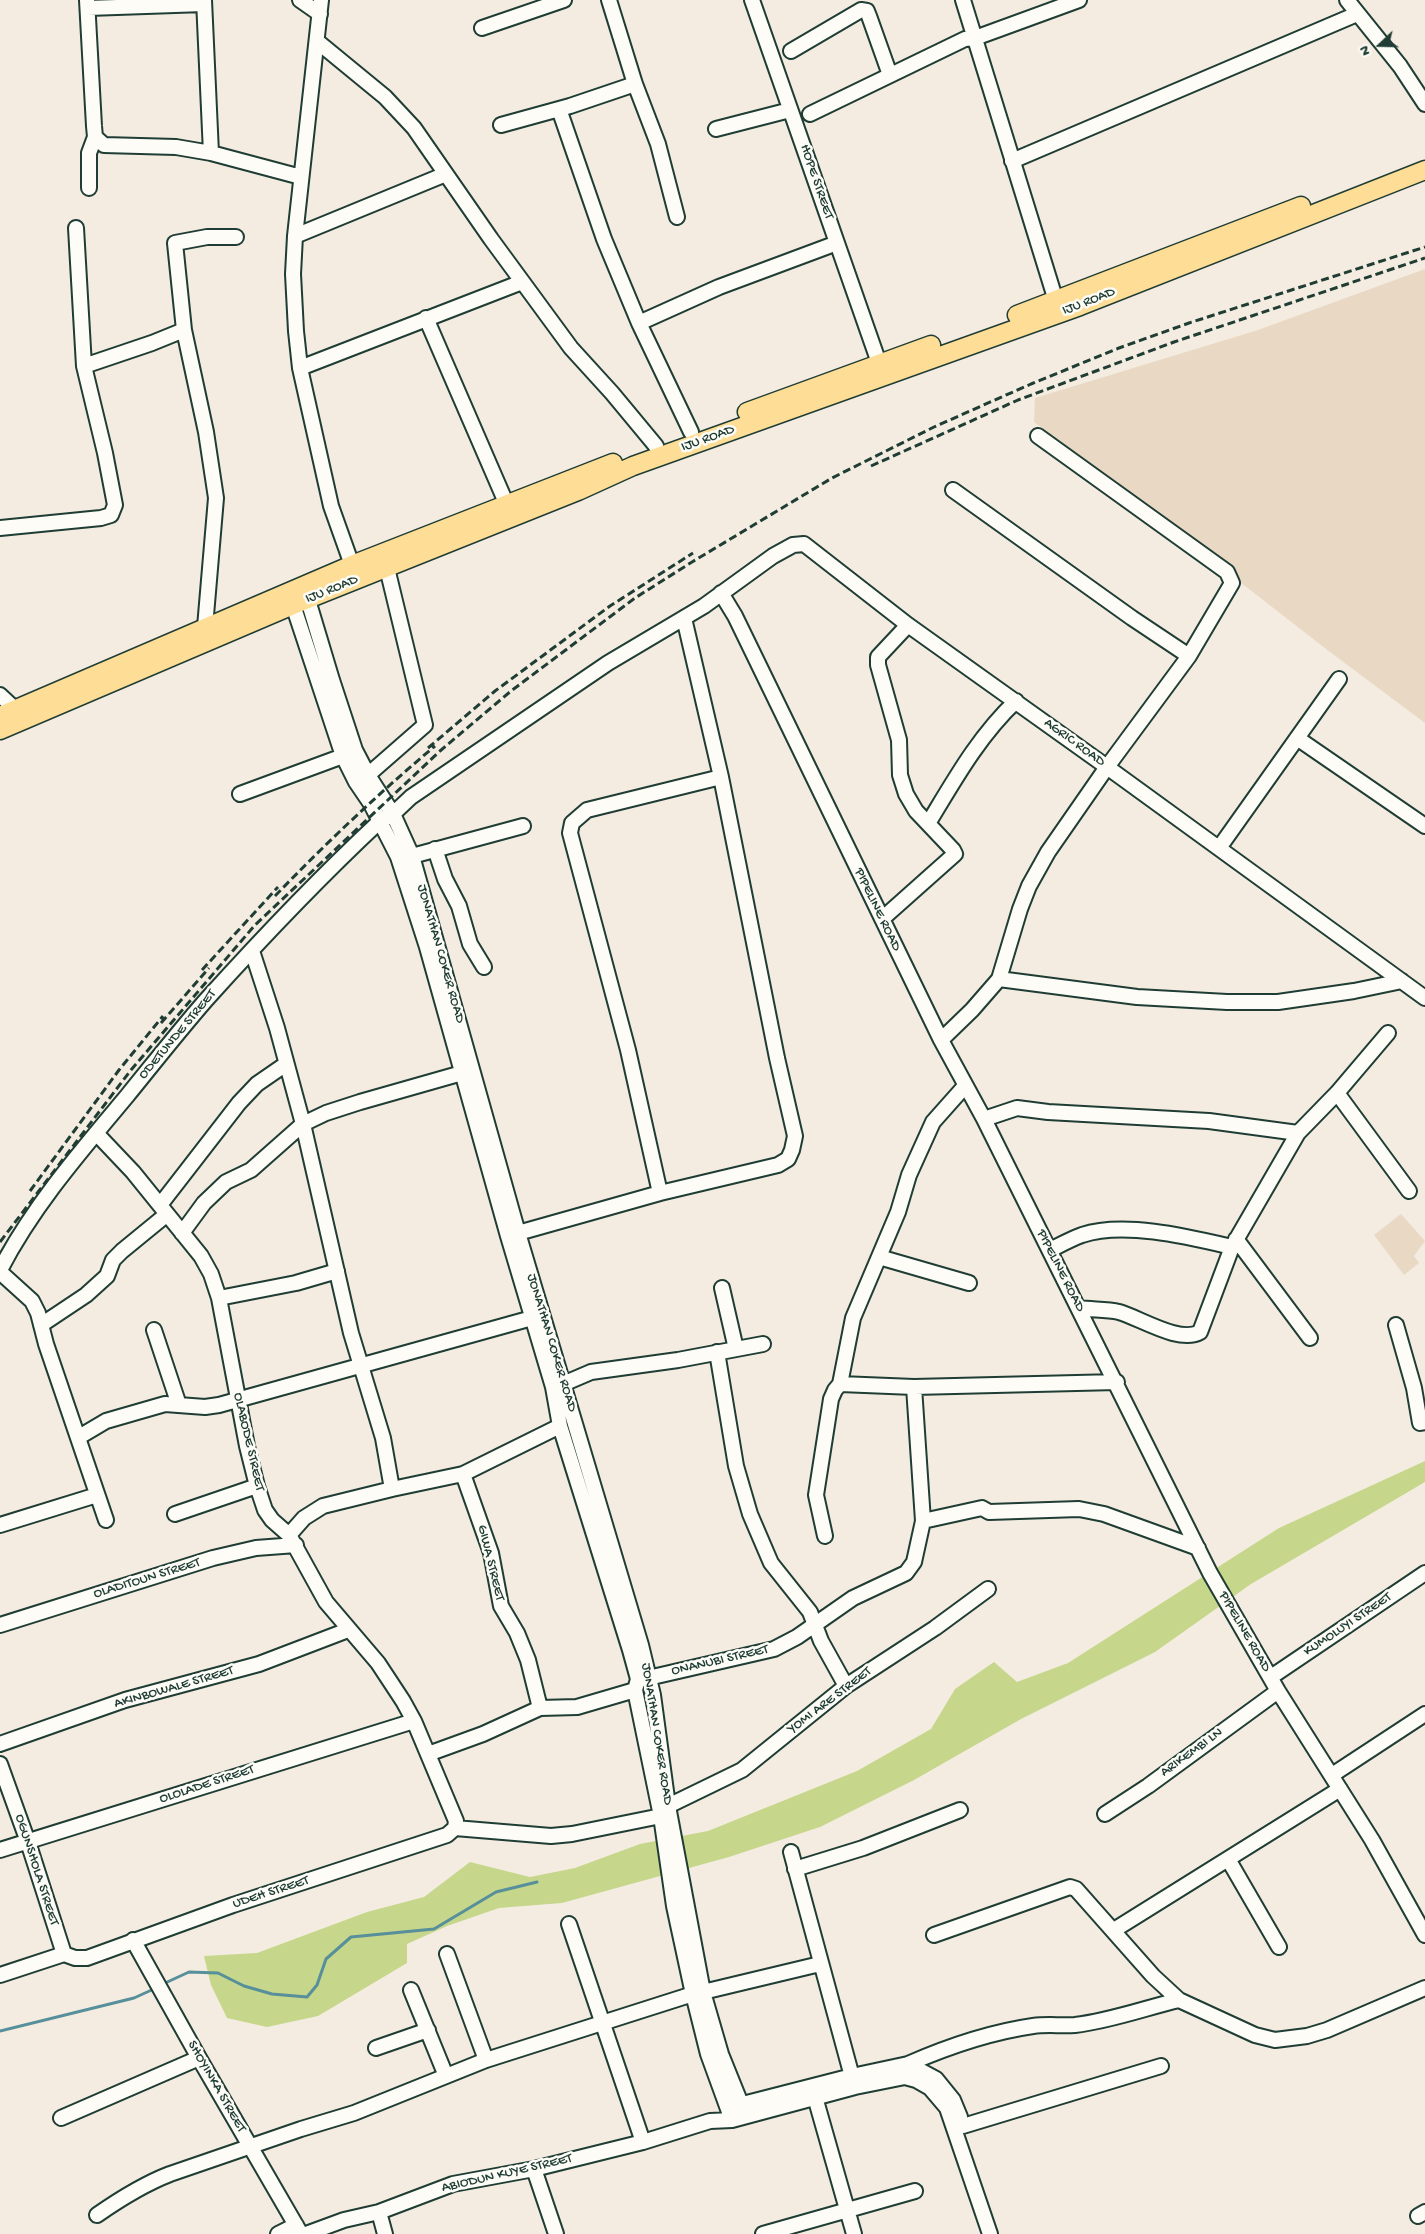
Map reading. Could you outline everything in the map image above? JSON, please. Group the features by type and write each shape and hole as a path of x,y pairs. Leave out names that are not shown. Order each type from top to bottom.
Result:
{"main road":[{"name":"IJU ROAD","path":"8,713 205,627 387,568 578,491 633,466 1080,306 1414,170 1425,158"},
{"name":"IJU ROAD","path":"0,730 299,596 352,565 691,432 1414,170"}],"street":[{"path":"300,0 320,14"},
{"path":"321,0 318,42 295,236 293,274 296,331 300,368 332,506 352,565"},
{"path":"482,28 564,0"},
{"path":"609,0 635,84 658,144 677,218"},
{"name":"HOPE STREET","path":"752,0 879,364"},
{"path":"963,0 1056,301"},
{"path":"810,114 965,39 975,38 1080,0"},
{"path":"1347,0 1400,66 1425,104"},
{"path":"89,188 89,153 95,137 88,4 204,2 211,153"},
{"path":"791,51 861,10 867,11 890,75"},
{"path":"1012,161 1357,14"},
{"path":"318,42 385,97 414,128 522,282 571,348 656,446"},
{"path":"501,125 560,109 635,84"},
{"path":"560,109 604,239 639,323 691,432"},
{"path":"716,129 790,110"},
{"path":"95,137 104,145 176,147 211,153 301,176"},
{"path":"295,236 446,174"},
{"path":"0,528 101,518 111,515 115,505 105,453 84,366 76,228"},
{"path":"205,627 216,498 206,432 184,330 175,244 207,237 236,237"},
{"path":"639,323 719,287 837,243"},
{"path":"300,368 522,282"},
{"path":"426,318 507,505"},
{"path":"84,366 184,330"},
{"path":"940,1040 972,1010 999,979 1020,908 1029,886 1048,852 1107,766 1189,656 1232,583 1231,577 1227,572 1038,436"},
{"path":"953,490 1132,618 1189,656"},
{"name":"AGRIC ROAD","path":"721,593 773,556 793,545 804,544 908,625 1107,766 1425,998"},
{"path":"358,785 425,725 387,568"},
{"name":"ODETUNDE STREET","path":"0,1271 12,1247 49,1192 96,1133 206,1001 322,876 411,797 600,669 721,593"},
{"name":"PIPELINE ROAD","path":"721,593 735,616 940,1040 984,1118 1225,1602 1278,1691 1372,1840 1425,1935"},
{"name":"JONATHAN COKER ROAD","path":"299,596 343,756 358,785 387,817 427,948 553,1387 560,1426 638,1679 634,1690 664,1811"},
{"name":"JONATHAN COKER ROAD","path":"299,596 332,680 355,750 387,817 412,856 518,1233 638,1636 653,1695 674,1906 698,1993 744,2110"},
{"path":"518,1233 660,1192 778,1165 788,1159 792,1150 795,1136 776,1058 721,778 684,618"},
{"path":"882,919 955,854 954,850 929,822 916,811 900,775 899,740 878,665 878,656 908,625"},
{"path":"1220,848 1339,679"},
{"path":"0,694 8,713"},
{"path":"929,822 972,752 999,717 1016,701"},
{"path":"1297,738 1425,826"},
{"path":"240,794 343,756"},
{"path":"660,1192 628,1050 570,833 572,823 587,810 721,778"},
{"path":"412,856 523,826"},
{"path":"435,850 445,879 459,906 470,944 484,967"},
{"path":"252,951 277,1028 303,1124 351,1332 383,1438 392,1489"},
{"path":"999,979 1137,996 1227,1002 1278,1002 1354,991 1402,980"},
{"path":"1080,1308 1116,1312 1135,1317 1153,1328 1194,1336 1200,1332 1234,1243 1298,1133 1337,1093 1388,1033"},
{"path":"41,1325 86,1295 107,1276 113,1260 163,1210 239,1103 257,1084 286,1064"},
{"path":"182,1233 204,1203 226,1182 251,1170 303,1124 326,1113 360,1102 462,1073"},
{"path":"825,1536 816,1495 831,1399 840,1384 849,1330 898,1212 909,1175 933,1122 965,1086"},
{"path":"1337,1093 1410,1191"},
{"path":"984,1118 1017,1108 1048,1112 1209,1121 1298,1133"},
{"name":"OLABODE STREET","path":"96,1133 133,1172 201,1256 211,1274 219,1298 257,1486 268,1515 292,1540 326,1602 378,1663 414,1721 456,1821 455,1828"},
{"path":"1050,1250 1082,1235 1112,1229 1171,1234 1234,1243 1310,1338"},
{"path":"879,1257 969,1282"},
{"path":"0,1271 32,1301 106,1520"},
{"path":"219,1298 296,1282 337,1271"},
{"path":"722,1288 736,1349"},
{"path":"78,1437 106,1421 165,1404 205,1407 361,1367 532,1318"},
{"path":"1396,1324 1414,1388 1420,1423 1425,1422"},
{"path":"154,1330 179,1405"},
{"path":"564,1384 591,1372 668,1362 764,1344"},
{"path":"717,1352 736,1466 750,1514 771,1563 810,1612 821,1641 846,1686"},
{"path":"840,1384 914,1387 1116,1382"},
{"name":"ONANUBI STREET","path":"648,1678 774,1649 797,1637 854,1598 906,1573 914,1562 923,1521 914,1387"},
{"path":"292,1540 304,1518 323,1506 463,1474 560,1426"},
{"name":"GIWA STREET","path":"463,1474 491,1553 501,1606 517,1634 528,1660 540,1708"},
{"path":"175,1514 257,1486"},
{"path":"2,1519 97,1495"},
{"path":"923,1521 982,1508 989,1512 1079,1509 1104,1514 1198,1548"},
{"name":"OLADITOUN STREET","path":"0,1625 213,1558 292,1540"},
{"name":"KUMOLUYI STREET","path":"1271,1677 1425,1573"},
{"name":"YOMI ARE STREET","path":"455,1828 551,1836 572,1834 664,1811 742,1770 846,1686 935,1628 988,1588"},
{"name":"AKINBOWALE STREET","path":"0,1744 125,1700 259,1664 348,1630"},
{"path":"428,1754 483,1734 540,1708 577,1706 634,1690"},
{"name":"ARIKEMBI LN","path":"1105,1814 1148,1786 1278,1691"},
{"path":"1332,1776 1425,1714"},
{"name":"OLOLADE STREET","path":"0,1850 414,1721"},
{"name":"OGUNSHOLA STREET","path":"0,1764 28,1842 64,1954"},
{"path":"1114,1930 1340,1788"},
{"path":"795,1870 863,1848 960,1810"},
{"name":"UDEH STREET","path":"64,1954 75,1958 87,1958 134,1940 447,1835 455,1828"},
{"path":"791,1852 853,2081"},
{"path":"1228,1859 1279,1947"},
{"path":"934,1935 1070,1887 1076,1889 1153,1976 1179,2000 1255,2035 1275,2040 1300,2037 1327,2030 1425,1988"},
{"path":"568,1924 642,2142"},
{"name":"SHOYINKA STREET","path":"134,1940 158,1987 301,2231"},
{"path":"0,1975 64,1954"},
{"path":"447,1954 486,2060"},
{"path":"97,2215 154,2180 354,2113 486,2060 603,2023 640,2009 820,1964"},
{"path":"411,1990 446,2076"},
{"name":"JONATHAN COKER ROAD","path":"698,1993 708,2054 729,2114"},
{"name":"ABIODUN KUYE STREET","path":"278,2234 301,2231 378,2212 453,2184 534,2169 642,2142 729,2114 853,2081 907,2070 929,2055 996,2034 1033,2026 1075,2025 1116,2017 1179,2000"},
{"path":"376,2048 428,2030"},
{"path":"61,2118 199,2058"},
{"path":"963,2126 1161,2066"},
{"path":"907,2070 930,2074 953,2100 999,2234"},
{"path":"907,2070 916,2080 930,2088 947,2108 990,2234"},
{"path":"814,2092 854,2234"},
{"path":"534,2169 556,2234"},
{"path":"764,2234 915,2192"},
{"path":"378,2212 385,2234"}],"shaded area":[{"path":"1425,269 1425,723 1330,652 1034,422 1035,398 1258,330"},
{"path":"1401,1214 1425,1241 1414,1256 1419,1263 1404,1275 1374,1235"}],"green space":[{"path":"1425,1461 1425,1482 1251,1584 1155,1652 1021,1719 914,1780 820,1827 729,1857 562,1903 499,1908 447,1926 407,1944 407,1963 318,2016 267,2027 227,2018 211,1985 204,1956 257,1953 367,1912 424,1897 470,1862 530,1877 575,1868 640,1844 708,1831 857,1771 931,1729 955,1689 994,1662 1017,1682 1068,1663 1279,1528"}],"waterway":[{"path":"163,1984 189,1972 218,1973 244,1986 272,1994 307,1997 317,1985 326,1959 351,1937 434,1929 496,1892 537,1882"},
{"path":"0,2031 134,1998 156,1988"}],"railway":[{"path":"0,1242 131,1070 255,925 440,751 511,691 635,598 832,478 934,427 1119,348 1189,323 1425,247"},
{"path":"871,466 1018,400 1174,342 1425,258"},
{"path":"428,748 495,691 610,606 693,553"},
{"path":"275,896 353,819 435,746"},
{"path":"202,970 278,887"},
{"path":"161,1023 209,968"},
{"path":"30,1191 119,1070 163,1016"}]}
